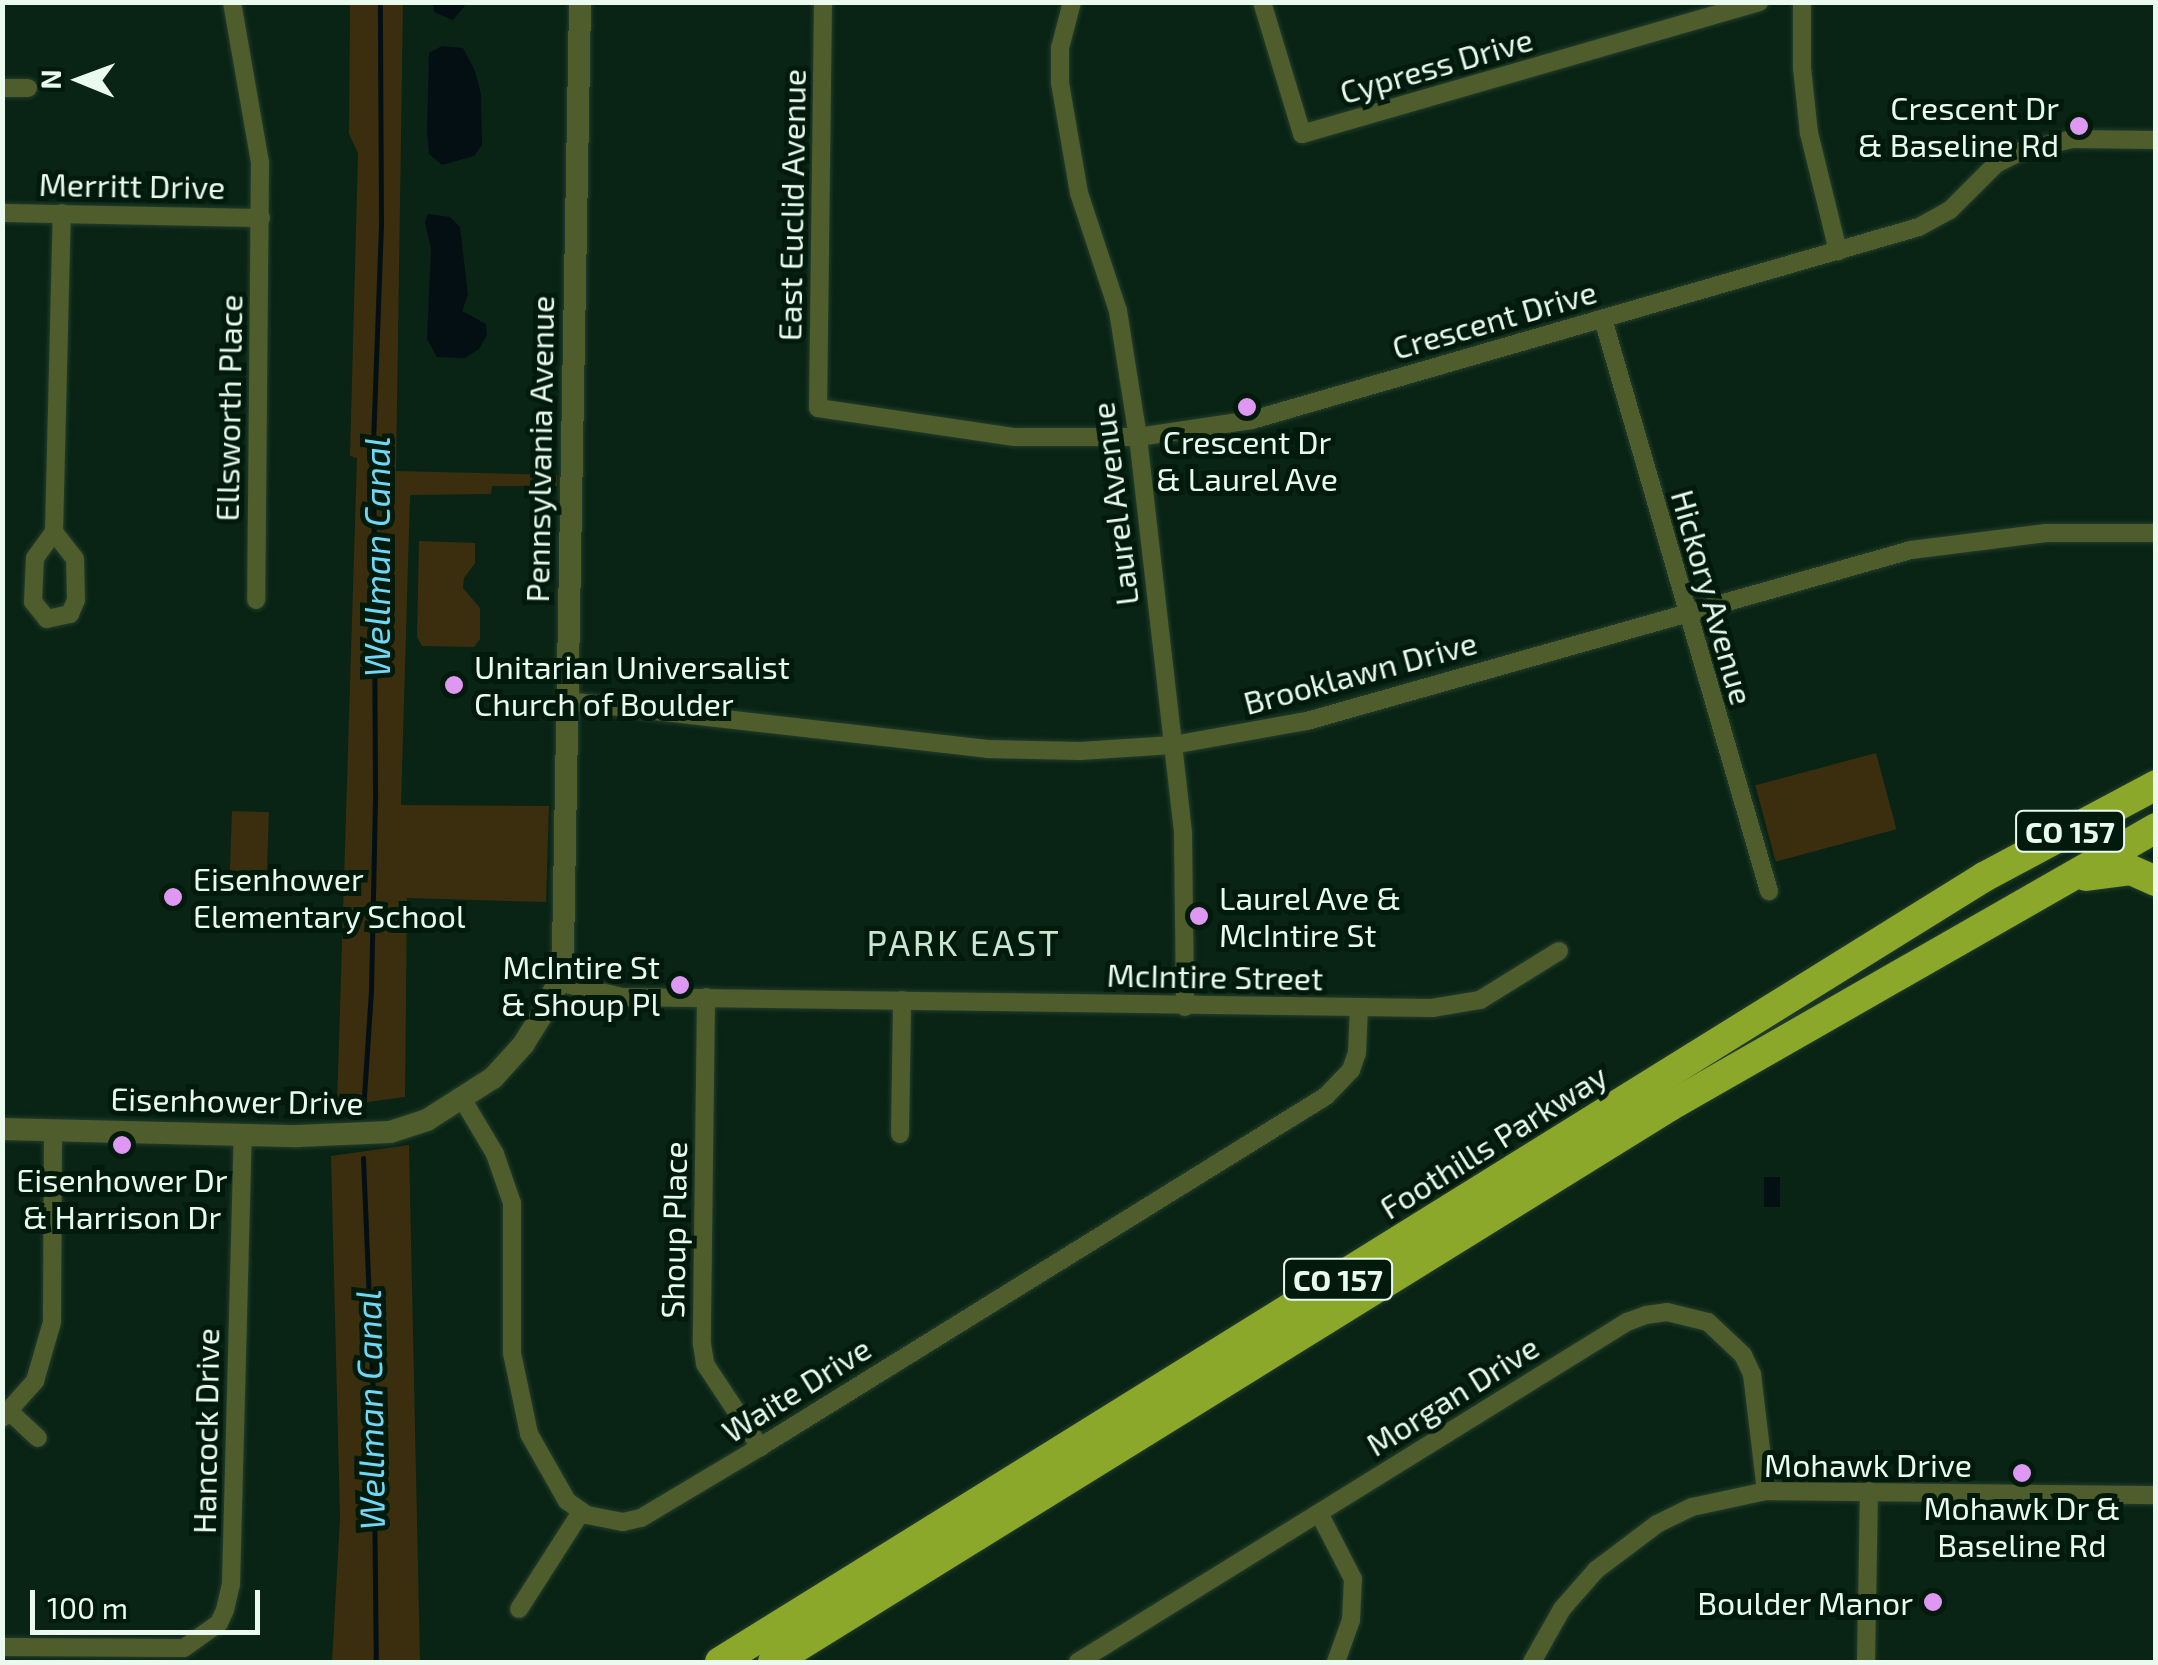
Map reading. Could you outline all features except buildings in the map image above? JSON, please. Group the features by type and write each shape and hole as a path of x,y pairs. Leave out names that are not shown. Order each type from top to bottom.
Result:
{"highway":[{"path":"1984,877 2002,860 2120,790 2156,762"},
{"name":"Foothills Parkway","path":"720,1662 1984,877 2156,785"},
{"name":"Foothills Parkway","path":"773,1662 1670,1106 2156,828"},
{"path":"2036,896 2110,870 2131,870 2156,881"}],"street":[{"name":"Ellsworth Place","path":"232,2 260,162 256,600"},
{"name":"Pennsylvania Avenue","path":"462,1100 493,1078 523,1045 558,982 580,2"},
{"name":"East Euclid Avenue","path":"818,408 824,2"},
{"name":"Laurel Avenue","path":"1072,2 1060,48 1065,124 1079,193 1118,311 1138,437 1183,834 1185,1007"},
{"name":"Cypress Drive","path":"1262,2 1302,134 1758,2"},
{"path":"1802,2 1802,68 1809,132 1838,250"},
{"path":"2,88 28,88"},
{"name":"Crescent Drive","path":"818,408 1015,436 1138,437 1252,420 1932,222 1996,164 2023,150 2073,139 2156,140"},
{"name":"Merritt Drive","path":"2,212 261,218"},
{"path":"54,532 62,213"},
{"name":"Hickory Avenue","path":"1603,319 1769,891"},
{"name":"Brooklawn Drive","path":"567,701 987,749 1080,751 1173,745 1307,721 1912,550 2046,533 2156,533"},
{"name":"McIntire Street","path":"558,982 622,997 1185,1007 1459,1006 1480,1000 1558,951"},
{"name":"Shoup Place","path":"706,996 702,1344 706,1364 760,1447"},
{"path":"900,1134 902,1000"},
{"name":"Waite Drive","path":"581,1512 604,1521 641,1518 1326,1096 1351,1070 1357,1052 1360,1008"},
{"path":"462,1100 507,1180 512,1203 512,1353 518,1400 529,1434 556,1486 581,1512 520,1609"},
{"name":"Eisenhower Drive","path":"2,1130 378,1134 427,1120 462,1100"},
{"path":"38,1438 6,1415 34,1380 52,1322 53,1130"},
{"name":"Hancock Drive","path":"2,1646 184,1648 199,1641 219,1623 232,1584 243,1133"},
{"name":"Morgan Drive","path":"1078,1662 1627,1322 1667,1312 1708,1322 1743,1354 1752,1374 1766,1491"},
{"name":"Mohawk Drive","path":"1535,1661 1562,1608 1625,1545 1692,1508 1766,1491 2156,1494"},
{"path":"1866,1662 1869,1491"},
{"path":"1319,1513 1353,1579 1350,1620 1336,1662"}],"shaded area":[{"path":"433,2 467,3 453,20 434,12"},
{"path":"350,3 403,3 396,471 557,475 557,486 492,486 491,494 410,495 401,805 549,806 546,902 407,898 405,1097 337,1106 357,458 350,456 358,153 349,134"},
{"path":"442,46 463,48 475,71 481,94 482,145 474,156 442,165 429,154 427,132 429,53"},
{"path":"428,214 450,217 460,227 468,295 462,311 486,324 487,335 479,349 465,358 437,357 427,339 431,249 425,222"},
{"path":"419,541 475,543 475,563 464,578 463,588 480,608 480,639 474,647 422,646 417,637"},
{"path":"1876,753 1896,829 1776,862 1755,785"},
{"path":"232,811 269,812 266,887 229,886"},
{"path":"409,1145 420,1662 332,1662 340,1518 331,1156"},
{"path":"1764,1177 1780,1177 1780,1207 1764,1207"}],"waterway":[{"name":"Wellman Canal","path":"363,1111 371,991 375,793 373,443 381,223 380,2"},
{"name":"Wellman Canal","path":"363,1158 373,1392 376,1662"}],"place":[{"name":"Crescent Dr & Baseline Rd","path":"2079,126"},
{"name":"Crescent Dr & Laurel Ave","path":"1247,407"},
{"name":"Unitarian Universalist Church of Boulder","path":"454,685"},
{"name":"Eisenhower Elementary School","path":"173,897"},
{"name":"Laurel Ave & McIntire St","path":"1199,916"},
{"name":"McIntire St & Shoup Pl","path":"680,985"},
{"name":"Eisenhower Dr & Harrison Dr","path":"122,1145"},
{"name":"Mohawk Dr & Baseline Rd","path":"2022,1473"},
{"name":"Boulder Manor","path":"1933,1602"}],"district":[{"name":"PARK EAST","path":"964,942"}]}
